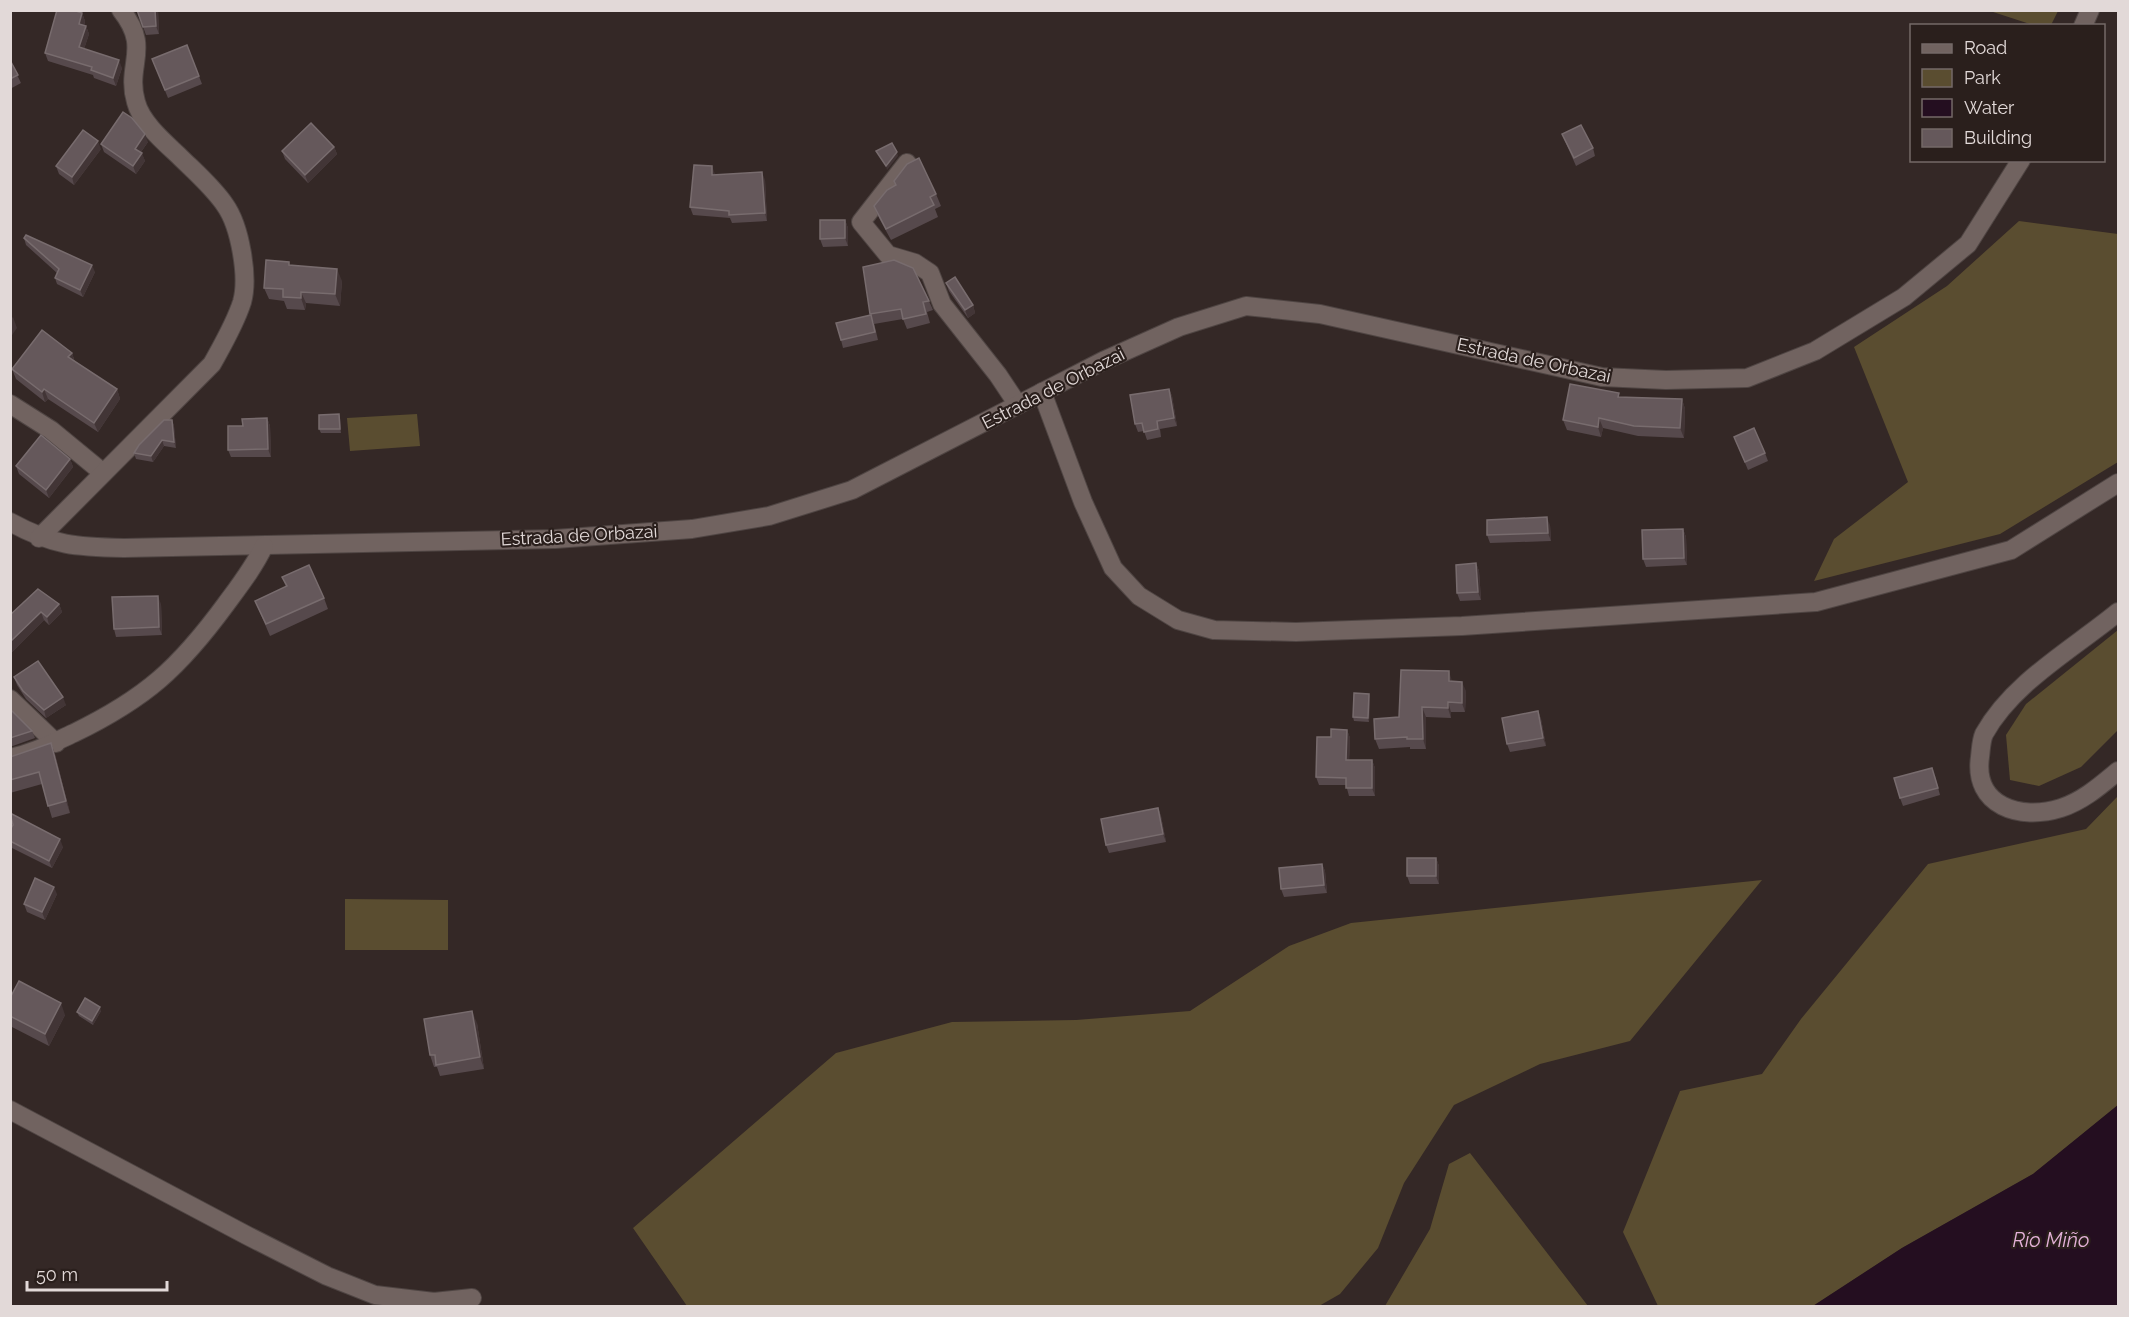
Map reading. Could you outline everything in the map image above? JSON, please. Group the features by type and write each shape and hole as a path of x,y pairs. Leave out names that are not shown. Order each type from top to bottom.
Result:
{"street":[{"path":"39,538 102,472 158,420 212,364 231,330 242,300 243,267 237,231 227,207 145,121 135,101 134,73 138,40 121,10"},
{"path":"2084,24 2090,10"},
{"name":"Estrada de Orbazai","path":"10,522 39,538 70,546 264,546 555,539 692,529 769,516 852,490 1042,392 1179,327 1246,306 1320,314 1602,377 1666,380 1747,378 1815,351 1904,297 1968,244 2020,162"},
{"path":"907,163 861,222 888,255 915,263 930,273 942,304 998,375 1018,405"},
{"path":"1042,392 1083,502 1113,568 1139,596 1178,620 1214,630 1296,632 1462,626 1816,602 2012,550 2118,483"},
{"path":"10,404 51,430 102,472"},
{"path":"10,758 35,753 56,743 106,717 154,686 177,665 256,563 264,546"},
{"path":"2118,612 2008,699 1983,737 1978,771 1984,791 1994,802 2027,813 2061,808 2085,797 2118,771"},
{"path":"10,699 56,743"},
{"path":"10,1110 327,1276 375,1295 434,1302 472,1298"}],"green space":[{"path":"2058,10 2051,24 2030,24 1990,11"},
{"path":"2019,221 2118,234 2118,462 2000,534 1814,581 1834,539 1908,482 1854,347 1947,286"},
{"path":"417,414 420,446 350,451 347,418"},
{"path":"2118,630 2118,730 2081,767 2039,786 2010,780 2006,735 2026,704"},
{"path":"2118,796 2118,1105 2033,1174 1902,1248 1813,1306 1658,1306 1623,1232 1680,1091 1762,1074 1801,1019 1928,864 2086,829"},
{"path":"1762,880 1630,1041 1540,1064 1454,1105 1404,1183 1378,1248 1340,1294 1319,1306 687,1306 633,1228 836,1053 952,1022 1076,1020 1190,1011 1289,946 1351,923"},
{"path":"345,899 448,900 448,950 345,950"},
{"path":"1470,1153 1588,1306 1385,1306 1430,1229 1449,1164"}],"water":[{"name":"Río Miño","path":"2118,1105 2118,1306 1813,1306 1902,1248 2033,1174"}],"building":[{"path":"57,10 73,10 82,13 79,24 86,26 79,47 119,60 113,78 91,70 92,67 45,53"},
{"path":"137,10 155,10 156,26 143,27"},
{"path":"187,45 199,76 165,90 152,59"},
{"path":"10,60 18,75 10,79"},
{"path":"123,112 132,118 145,134 135,149 142,153 133,166 101,144"},
{"path":"311,123 334,147 305,175 282,151"},
{"path":"1581,125 1593,148 1574,158 1562,134"},
{"path":"83,130 98,141 72,177 56,166"},
{"path":"892,143 897,152 886,166 876,151"},
{"path":"919,158 936,194 930,197 934,205 886,229 874,206 887,190 896,185 894,181 907,164"},
{"path":"694,165 712,166 712,175 762,172 765,213 729,215 729,211 690,207"},
{"path":"820,220 845,220 845,238 820,239"},
{"path":"26,235 92,265 80,290 55,278 59,269 24,238"},
{"path":"266,260 289,262 289,265 337,269 335,294 301,292 301,298 283,297 283,289 264,288"},
{"path":"894,260 913,268 929,301 923,302 926,314 903,319 901,309 870,314 863,267"},
{"path":"955,277 973,305 965,310 946,283"},
{"path":"871,315 875,332 841,340 836,323"},
{"path":"42,330 72,353 68,357 117,389 94,423 44,389 42,392 12,369"},
{"path":"1570,384 1619,393 1618,397 1682,399 1680,428 1634,426 1599,418 1598,427 1563,420"},
{"path":"1169,389 1174,418 1157,421 1158,429 1144,432 1142,423 1135,424 1130,395"},
{"path":"339,414 340,429 319,429 319,415"},
{"path":"267,418 268,449 228,450 228,426 243,426 242,419"},
{"path":"164,420 172,420 174,442 162,440 151,456 134,453 139,445"},
{"path":"1754,428 1765,453 1745,462 1734,437"},
{"path":"41,435 70,459 46,490 16,466"},
{"path":"1547,517 1548,533 1487,535 1487,520"},
{"path":"1683,529 1684,558 1643,559 1642,530"},
{"path":"1476,563 1478,592 1457,593 1456,565"},
{"path":"309,565 324,598 266,624 255,601 287,586 282,577"},
{"path":"38,589 59,604 47,617 41,612 10,642 10,615"},
{"path":"158,596 159,627 114,629 112,597"},
{"path":"38,661 63,697 44,710 23,691 14,677"},
{"path":"1401,670 1449,671 1449,681 1462,682 1462,703 1448,702 1448,708 1422,707 1423,739 1407,739 1407,737 1375,739 1374,719 1399,717"},
{"path":"1354,693 1369,694 1368,718 1353,717"},
{"path":"10,709 32,731 10,738"},
{"path":"1538,711 1543,738 1507,744 1502,718"},
{"path":"1331,729 1347,730 1346,760 1372,760 1372,788 1346,788 1346,778 1316,777 1317,737 1331,737"},
{"path":"51,743 66,801 48,806 39,772 10,780 10,757"},
{"path":"1932,768 1938,788 1900,798 1894,778"},
{"path":"1158,808 1163,834 1106,845 1101,819"},
{"path":"10,813 60,839 49,861 10,841 10,830 13,825"},
{"path":"1407,858 1436,858 1436,876 1407,876"},
{"path":"1322,864 1324,885 1281,889 1279,868"},
{"path":"35,878 54,887 42,912 24,904"},
{"path":"19,981 61,1003 45,1034 10,1016 10,998"},
{"path":"85,998 100,1007 92,1021 77,1012"},
{"path":"472,1011 480,1057 436,1065 435,1055 430,1055 424,1019"}]}
